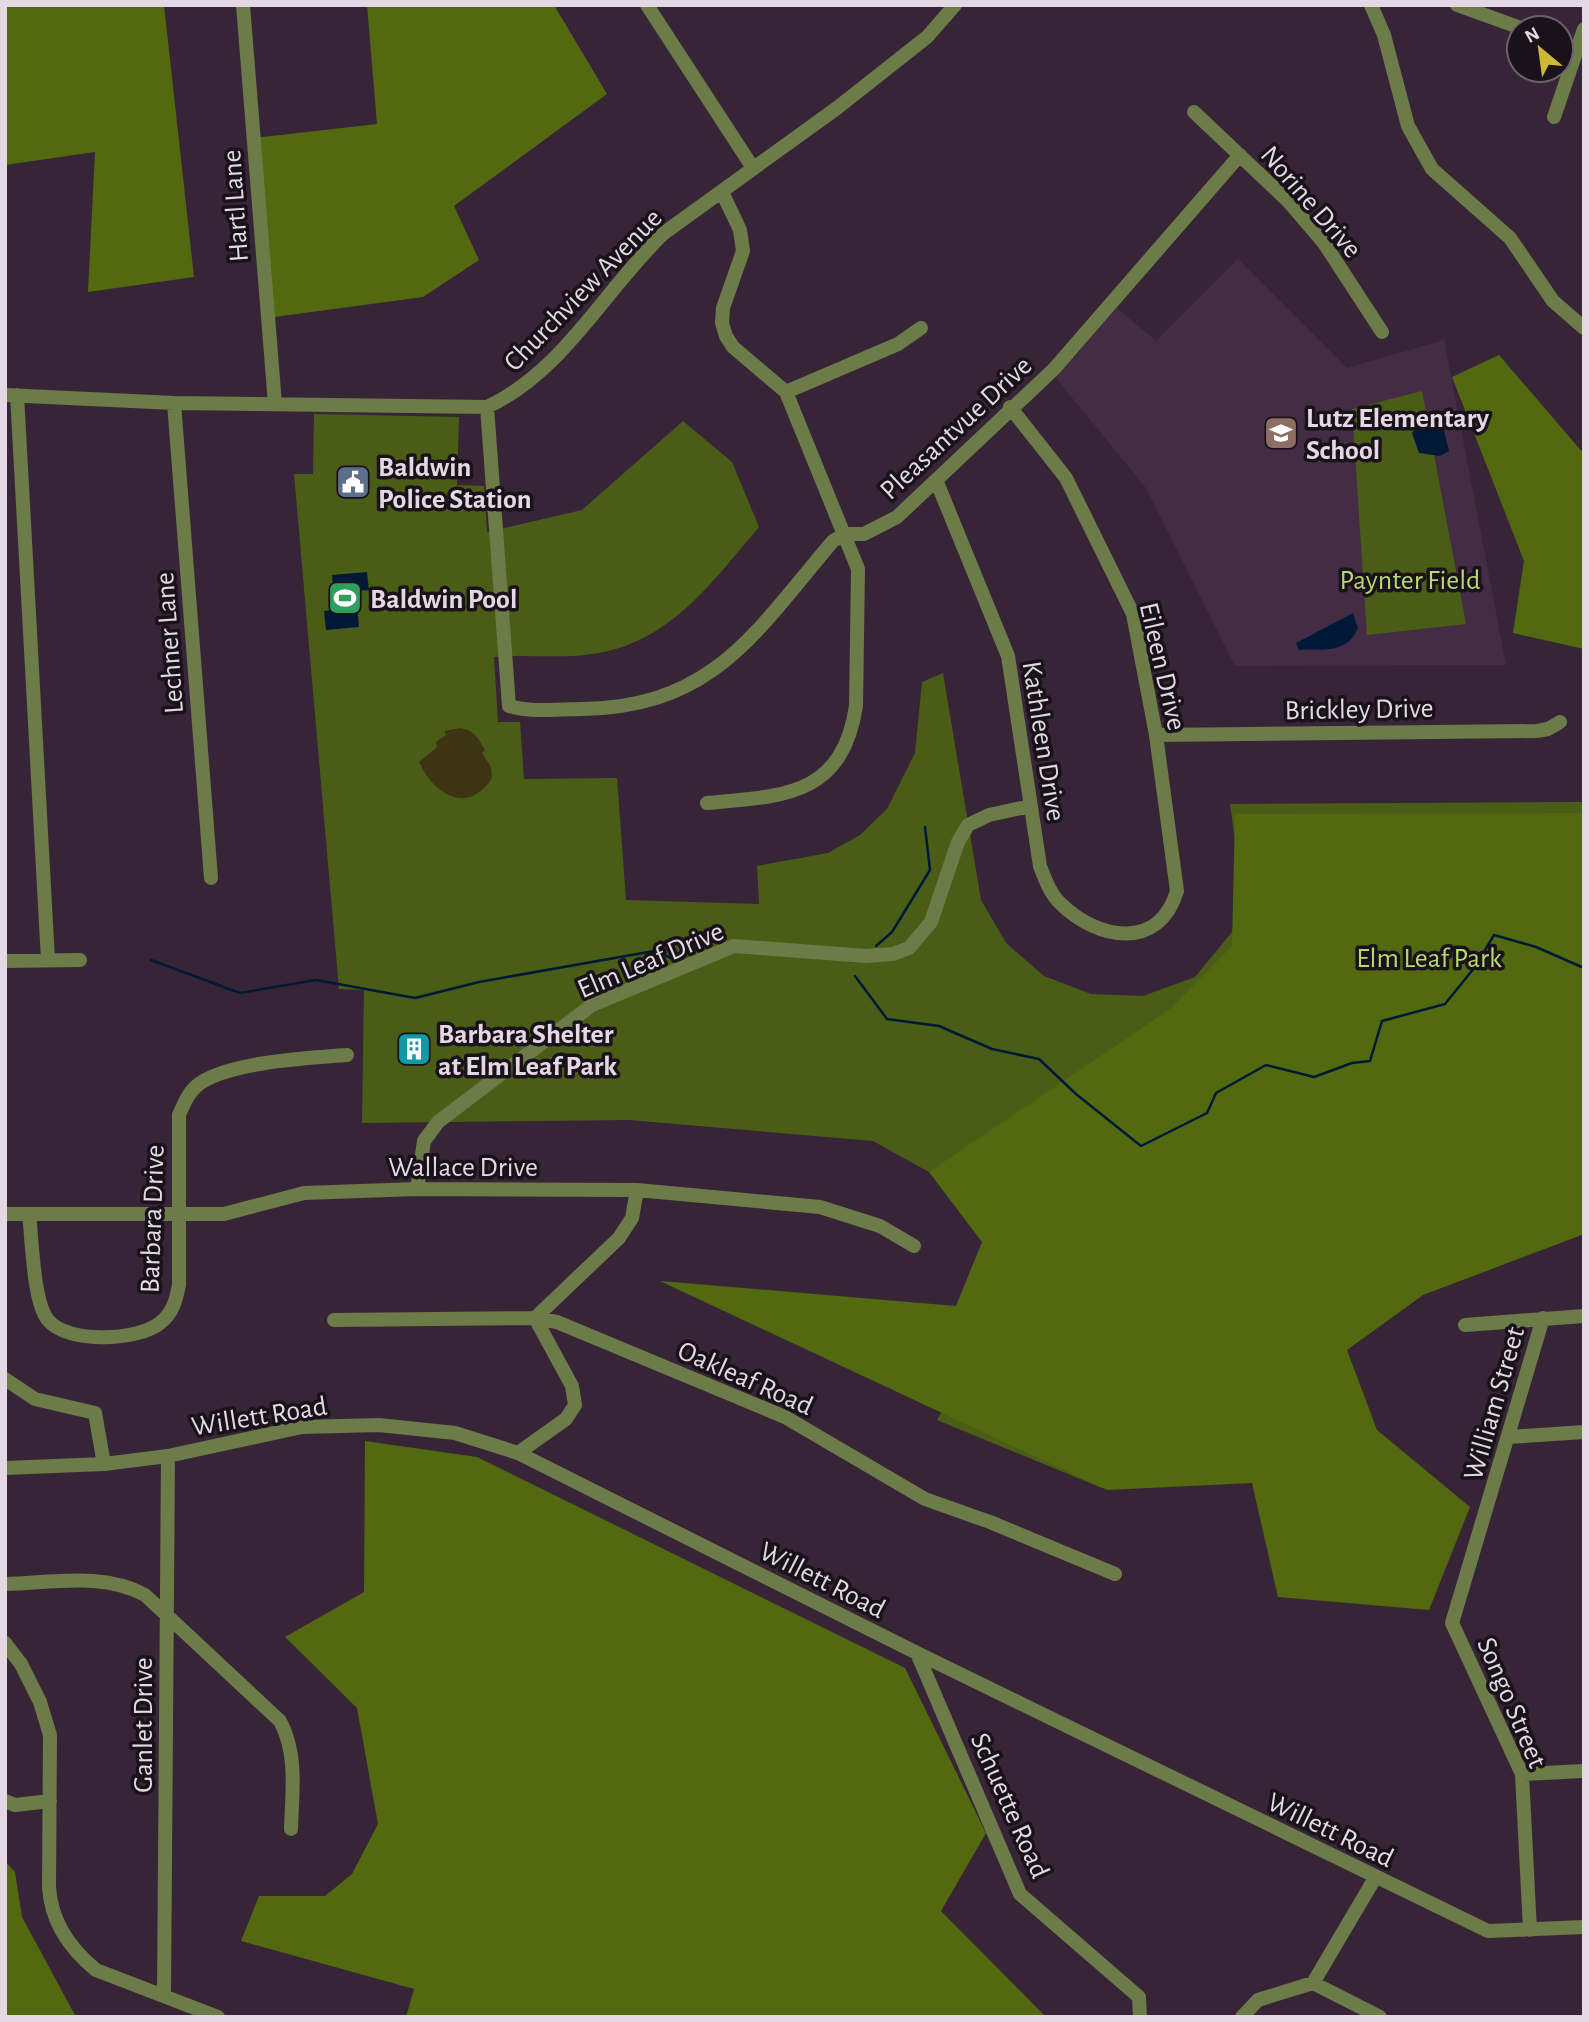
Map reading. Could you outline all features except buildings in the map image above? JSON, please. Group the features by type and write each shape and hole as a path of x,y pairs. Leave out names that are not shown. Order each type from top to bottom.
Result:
{"street":[{"name":"Hartl Lane","path":"243,5 275,404"},
{"path":"647,5 753,168"},
{"name":"Churchview Avenue","path":"11,395 174,403 487,407 513,395 539,375 643,253 664,233 927,37 955,5"},
{"path":"1371,5 1384,35 1408,126 1432,169 1510,238 1553,301 1584,328"},
{"path":"1457,5 1505,22"},
{"path":"1554,117 1580,49 1584,29"},
{"name":"Norine Drive","path":"1194,112 1288,201 1324,243 1382,332"},
{"name":"Pleasantvue Drive","path":"487,407 509,706 527,711 612,708 660,698 699,682 756,631 833,541 845,534 864,534 897,517 1010,407 1054,369 1240,155"},
{"path":"707,803 781,794 806,786 827,775 843,751 852,728 856,706 858,569 786,392 733,347 722,323 726,294 741,264 743,251 740,230 722,192"},
{"path":"786,392 898,344 921,328"},
{"path":"11,395 48,960"},
{"name":"Lechner Lane","path":"174,403 211,878"},
{"name":"Eileen Drive","path":"1010,407 1066,478 1133,614 1156,735 1177,891 1172,909 1163,920"},
{"name":"Kathleen Drive","path":"936,480 1008,656 1040,866 1060,903 1097,930 1142,934 1163,920"},
{"name":"Brickley Drive","path":"1156,735 1536,731 1548,729 1560,722"},
{"name":"Elm Leaf Drive","path":"417,1189 424,1141 438,1122 592,1005 734,946 866,956 893,954 909,948 931,922 958,842 968,825 989,815 1030,806"},
{"path":"5,961 80,960"},
{"name":"Barbara Drive","path":"29,1214 41,1303 47,1320 59,1329 78,1336 125,1336 160,1323 175,1304 179,1285 178,1115 189,1094 201,1083 272,1062 347,1055"},
{"name":"Wallace Drive","path":"5,1214 224,1214 304,1193 417,1189 637,1190 820,1208 880,1226 914,1246"},
{"path":"518,1453 566,1419 575,1405 572,1386 535,1318 619,1238 632,1218 637,1190"},
{"path":"1465,1325 1584,1316"},
{"name":"Oakleaf Road","path":"334,1320 535,1318 557,1322 785,1417 925,1499 990,1521 1115,1574"},
{"name":"William Street","path":"1490,1501 1543,1318"},
{"path":"5,1379 35,1399 95,1413 104,1464"},
{"name":"Willett Road","path":"5,1468 104,1464 168,1456 302,1427 379,1424 455,1433 518,1453 917,1653 1488,1931 1584,1927"},
{"path":"1508,1437 1584,1432"},
{"name":"Ganlet Drive","path":"164,1995 168,1456"},
{"name":"Songo Street","path":"1490,1501 1452,1623 1522,1774 1530,1930"},
{"path":"5,1584 107,1581 127,1585 145,1595 280,1721 288,1735 292,1756 291,1829"},
{"path":"5,1643 21,1664 40,1702 50,1735 50,1906 57,1923 69,1944 96,1970 218,2017"},
{"name":"Schuette Road","path":"917,1653 1020,1894 1139,1997 1140,2017"},
{"path":"1522,1774 1584,1772"},
{"path":"5,1801 15,1805 50,1801"},
{"path":"1242,2017 1258,2000 1313,1983 1375,1878"},
{"path":"1313,1983 1380,2017"}],"shaded area":[{"name":"Lutz Elementary School","path":"1238,259 1347,368 1444,340 1506,665 1235,666 1146,488 1056,378 1117,308 1156,341"}],"green space":[{"path":"5,5 164,5 194,277 88,292 95,152 5,165"},
{"path":"367,5 554,5 607,94 454,206 479,260 423,297 267,318 254,138 377,124"},
{"path":"1499,355 1584,454 1584,649 1513,633 1524,561 1452,377"},
{"name":"Paynter Field","path":"1422,391 1466,624 1367,635 1352,409"},
{"name":"Elm Leaf Park","path":"314,414 459,417 457,485 484,486 487,532 582,510 683,421 732,462 759,527 687,607 644,638 619,648 580,655 494,657 498,722 520,722 524,779 617,778 626,900 759,904 757,866 828,853 860,835 887,809 915,753 922,682 943,673 981,900 1006,943 1044,976 1091,994 1143,996 1195,977 1232,932 1241,885 1230,804 1584,802 1584,1111 1100,1458 1102,1488 937,1420 1043,1235 873,1141 629,1120 362,1123 364,990 339,989 294,474 313,474"},
{"path":"1584,813 1584,1234 1423,1295 1347,1350 1377,1430 1470,1507 1429,1610 1278,1597 1252,1483 1107,1490 660,1281 956,1306 982,1242 929,1172 1170,1009 1232,946 1235,814"},
{"path":"365,1441 477,1457 905,1668 986,1833 941,1911 1046,2017 406,2017 414,1989 241,1941 259,1896 325,1896 352,1874 378,1824 357,1708 285,1637 364,1592"},
{"path":"5,1861 15,1872 22,1917 76,2017 5,2017"}],"sand":[{"path":"461,728 474,734 481,743 485,750 482,753 491,767 492,778 482,790 462,798 442,791 425,773 419,762 437,747 436,742 446,735 444,731"}],"water":[{"path":"1439,410 1449,451 1440,456 1419,453 1412,433 1431,411"},
{"name":"Baldwin Pool","path":"367,572 369,590 356,591 359,627 326,630 324,611 341,609 340,605 335,606 332,575"},
{"path":"1353,613 1358,628 1348,642 1334,648 1299,650 1296,643"}],"waterway":[{"path":"876,946 892,932 930,870 925,827"},
{"path":"855,976 887,1019 939,1026 992,1049 1039,1059 1076,1094 1141,1146 1207,1113 1216,1093 1266,1065 1314,1077 1352,1063 1370,1061 1382,1021 1445,1004 1475,967 1494,935 1536,947 1584,968"},
{"path":"151,960 240,993 316,980 415,998 479,982 654,951 676,960"}],"place":[{"name":"Lutz Elementary School","path":"1281,433"},
{"name":"Baldwin Police Station","path":"353,482"},
{"name":"Baldwin Pool","path":"345,598"},
{"name":"Barbara Shelter at Elm Leaf Park","path":"414,1049"}]}
